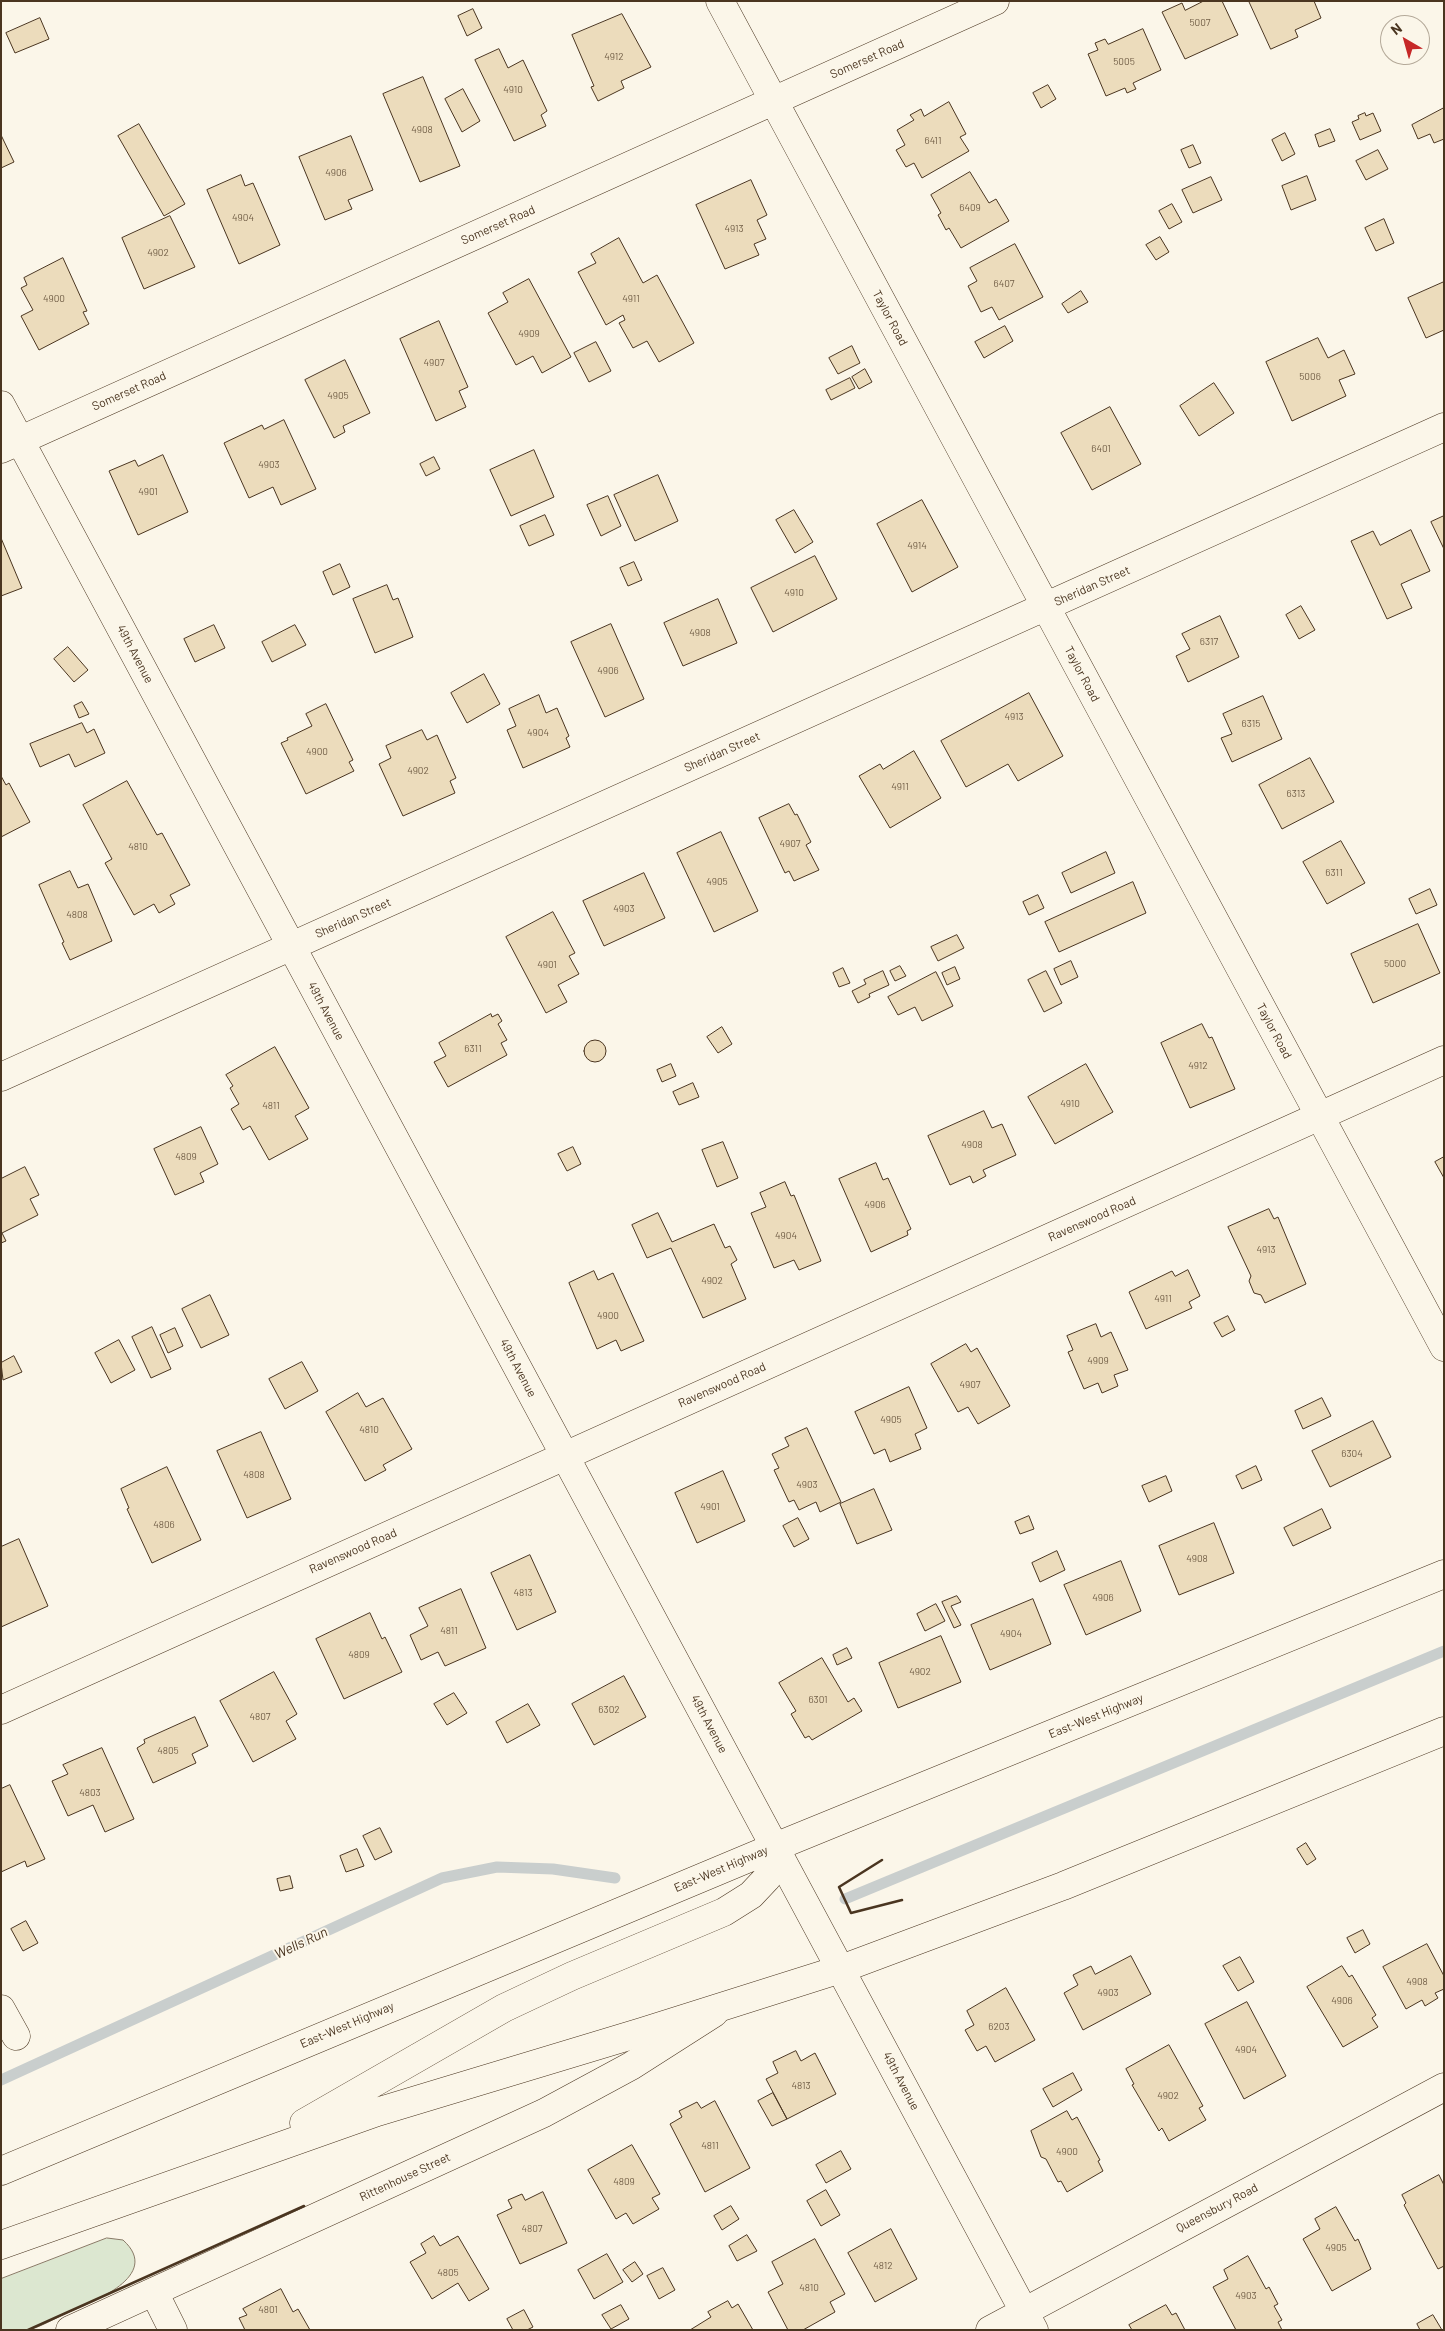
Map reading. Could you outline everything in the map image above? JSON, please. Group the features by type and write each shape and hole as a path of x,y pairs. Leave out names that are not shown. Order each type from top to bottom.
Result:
{"street":[{"name":"Taylor Road","path":"720,1 1444,1347"},
{"name":"Somerset Road","path":"11,445 995,1"},
{"name":"49th Avenue","path":"1,405 11,445 292,946 1029,2321"},
{"name":"Sheridan Street","path":"1,1077 1444,428"},
{"name":"Ravenswood Road","path":"1,1710 1444,1060"},
{"name":"East-West Highway","path":"1,2170 775,1847 1444,1574"},
{"path":"1,2245 377,2112 642,2032 841,1969 1063,1886 1444,1731"},
{"path":"233,2162 353,2097 504,2008 572,1976 724,1912 751,1895 767,1878 774,1863 775,1847"},
{"name":"Rittenhouse Street","path":"70,2330 544,2113 631,2066 729,2004"},
{"path":"1,2009 16,2036"},
{"name":"Queensbury Road","path":"990,2330 1029,2321 1444,2087"},
{"path":"154,2292 173,2330"}],"green space":[{"path":"107,2238 123,2240 133,2253 135,2265 129,2276 119,2286 106,2295 38,2327 28,2330 1,2330 1,2279"}],"building":[{"path":"1204,1 1222,1 1238,35 1185,59 1162,12 1182,3 1185,10"},
{"path":"1249,1 1314,1 1321,18 1295,30 1298,37 1271,49"},
{"path":"473,9 482,28 467,36 458,16"},
{"path":"622,14 651,67 621,81 624,88 598,101 591,87 594,86 572,35"},
{"path":"40,18 49,39 15,53 6,33"},
{"path":"1143,29 1161,70 1133,83 1136,89 1127,93 1125,88 1106,96 1088,54 1098,50 1095,43 1105,39 1108,44"},
{"path":"499,49 508,68 523,60 547,111 541,115 546,126 514,141 475,60"},
{"path":"423,77 460,166 420,182 383,94"},
{"path":"1048,85 1056,99 1041,108 1033,93"},
{"path":"463,89 480,121 462,132 445,99"},
{"path":"949,102 966,134 960,137 969,151 922,178 914,163 906,167 896,150 905,145 897,130 914,120 910,115 921,109 924,116"},
{"path":"1444,108 1444,139 1434,143 1430,134 1418,139 1412,125"},
{"path":"1365,113 1366,116 1373,113 1381,131 1360,140 1352,122 1359,119 1358,116"},
{"path":"139,124 185,204 164,216 118,136"},
{"path":"1330,129 1335,141 1319,147 1315,135"},
{"path":"1285,133 1295,154 1282,161 1272,140"},
{"path":"1,135 14,162 1,168"},
{"path":"351,136 373,190 348,200 352,209 325,220 299,157"},
{"path":"1193,145 1201,163 1189,168 1181,150"},
{"path":"1378,150 1388,169 1366,180 1356,161"},
{"path":"970,172 989,203 996,199 1009,221 961,248 949,228 946,230 938,215 941,213 931,195"},
{"path":"241,175 245,186 253,183 280,245 239,264 207,190"},
{"path":"1307,176 1316,200 1291,210 1282,186"},
{"path":"1211,177 1222,200 1193,213 1182,190"},
{"path":"751,180 767,215 757,220 766,239 754,244 759,255 725,269 696,205"},
{"path":"1172,204 1182,222 1169,229 1159,211"},
{"path":"170,216 195,267 144,289 122,238"},
{"path":"1384,219 1394,243 1376,251 1365,228"},
{"path":"1160,237 1169,252 1156,260 1146,245"},
{"path":"619,238 643,283 657,275 694,343 659,362 647,341 633,348 619,323 625,320 623,315 606,325 578,272 596,263 591,254"},
{"path":"1015,244 1043,297 999,320 992,307 981,312 968,286 977,281 970,268"},
{"path":"63,258 87,311 83,312 89,324 39,350 21,316 33,310 21,288 27,285 24,278"},
{"path":"529,279 571,357 542,373 533,356 516,365 488,313 508,302 503,293"},
{"path":"1444,282 1444,330 1426,338 1408,298"},
{"path":"1081,291 1088,302 1068,313 1062,304"},
{"path":"439,321 468,387 459,391 466,407 436,421 400,339"},
{"path":"1005,326 1013,341 984,358 975,342"},
{"path":"1318,338 1328,358 1344,350 1355,374 1339,380 1346,396 1292,421 1266,362"},
{"path":"596,342 611,371 589,382 574,353"},
{"path":"852,346 860,363 838,374 829,358"},
{"path":"345,360 370,413 343,426 345,432 334,438 305,380"},
{"path":"865,369 872,382 859,389 852,377"},
{"path":"850,378 855,388 831,400 826,390"},
{"path":"1214,383 1234,413 1199,436 1180,406"},
{"path":"1110,407 1141,464 1092,490 1061,433"},
{"path":"284,420 316,489 281,505 273,487 249,498 224,443 262,425 264,429"},
{"path":"534,450 554,497 511,516 490,470"},
{"path":"163,455 188,512 138,535 109,471 135,460 138,466"},
{"path":"434,457 440,469 426,476 420,464"},
{"path":"658,475 678,521 635,541 614,495"},
{"path":"608,496 621,526 601,536 587,505"},
{"path":"922,500 958,567 912,592 877,524"},
{"path":"794,510 813,542 795,553 776,520"},
{"path":"545,515 554,535 529,546 520,526"},
{"path":"1444,516 1444,549 1431,522"},
{"path":"1411,530 1430,571 1401,584 1412,608 1387,619 1351,541 1373,531 1380,545"},
{"path":"1,538 22,588 1,596"},
{"path":"815,556 837,599 773,632 751,588"},
{"path":"634,562 642,580 628,586 620,568"},
{"path":"340,564 350,587 333,595 323,572"},
{"path":"387,585 393,600 398,598 413,637 375,653 353,599"},
{"path":"718,599 737,643 683,666 664,623"},
{"path":"1301,606 1315,630 1299,639 1286,615"},
{"path":"1220,616 1239,657 1188,682 1176,656 1190,649 1182,634"},
{"path":"611,624 644,699 605,717 571,642"},
{"path":"214,625 225,648 195,662 184,639"},
{"path":"295,625 306,645 272,662 262,642"},
{"path":"68,647 88,670 74,682 54,659"},
{"path":"484,674 500,704 467,723 451,693"},
{"path":"1029,693 1063,756 1018,781 1008,764 966,787 941,741"},
{"path":"539,695 546,713 557,708 569,736 566,738 570,747 523,768 507,730 516,726 509,709"},
{"path":"1263,696 1282,739 1232,762 1221,738 1232,734 1223,714"},
{"path":"82,702 89,714 79,718 74,706"},
{"path":"326,704 353,760 349,762 354,771 306,794 281,743 312,726 306,714"},
{"path":"82,723 87,733 94,729 105,753 75,767 69,754 40,767 30,744"},
{"path":"422,730 427,740 437,735 456,778 450,781 455,793 403,816 379,764 391,758 386,746"},
{"path":"914,751 941,798 890,828 859,776 880,764 883,769"},
{"path":"1310,758 1334,802 1282,829 1259,785"},
{"path":"1,776 6,785 9,783 30,822 1,837"},
{"path":"127,781 157,835 162,833 190,885 170,895 175,904 159,913 154,904 134,915 105,863 112,859 83,805"},
{"path":"789,804 795,815 797,814 811,842 806,845 819,870 794,881 789,871 785,873 759,818"},
{"path":"721,832 758,911 714,932 677,853"},
{"path":"1341,841 1365,883 1327,904 1303,862"},
{"path":"1106,852 1115,873 1071,893 1062,873"},
{"path":"70,871 78,888 88,884 112,941 70,960 39,885"},
{"path":"644,873 665,918 604,946 583,901"},
{"path":"1133,882 1146,913 1059,952 1045,922"},
{"path":"1430,889 1437,905 1416,914 1409,899"},
{"path":"1038,895 1044,908 1029,915 1023,902"},
{"path":"553,912 575,953 569,956 579,974 558,985 567,1002 546,1013 506,937"},
{"path":"1418,924 1440,973 1373,1003 1351,954"},
{"path":"957,935 964,948 938,961 931,947"},
{"path":"1071,961 1078,977 1061,985 1054,969"},
{"path":"900,966 906,976 895,981 890,971"},
{"path":"955,967 960,979 947,985 942,973"},
{"path":"843,968 850,983 839,987 833,973"},
{"path":"883,971 889,985 869,994 870,997 858,1003 852,991 866,984 864,980"},
{"path":"1046,971 1062,1003 1044,1012 1028,980"},
{"path":"936,972 953,1006 922,1021 915,1007 898,1015 888,997"},
{"path":"491,1014 492,1017 498,1014 502,1021 498,1024 507,1040 501,1043 507,1055 448,1087 434,1062 446,1056 439,1043"},
{"path":"1202,1024 1209,1038 1212,1037 1235,1089 1190,1108 1161,1043"},
{"path":"722,1027 732,1044 718,1053 707,1037"},
{"path":"595,1040 605,1047 606,1051 599,1061 595,1062 585,1055 584,1051 591,1041"},
{"path":"275,1047 309,1108 295,1116 308,1139 269,1160 250,1126 243,1130 231,1109 239,1104 230,1088 233,1086 226,1075"},
{"path":"671,1064 676,1076 662,1082 657,1070"},
{"path":"1086,1064 1113,1112 1055,1144 1028,1097"},
{"path":"693,1083 699,1097 679,1105 673,1092"},
{"path":"984,1111 992,1128 1002,1124 1016,1155 983,1170 986,1176 973,1183 970,1176 950,1185 928,1136"},
{"path":"201,1127 218,1164 200,1173 204,1182 175,1195 154,1149"},
{"path":"723,1142 738,1178 717,1187 702,1150"},
{"path":"573,1147 581,1164 567,1171 558,1154"},
{"path":"1444,1157 1444,1178 1435,1162"},
{"path":"876,1163 883,1180 888,1178 911,1229 907,1231 908,1235 871,1252 839,1179"},
{"path":"25,1167 39,1195 30,1199 38,1215 2,1233 6,1241 1,1243 1,1179"},
{"path":"785,1182 791,1196 794,1195 821,1261 799,1270 794,1260 774,1268 751,1213 766,1207 760,1193"},
{"path":"1269,1209 1274,1219 1278,1217 1306,1284 1265,1303 1261,1295 1254,1293 1249,1281 1251,1276 1228,1227"},
{"path":"658,1213 672,1242 714,1224 725,1248 730,1246 737,1260 731,1264 746,1299 703,1318 671,1248 647,1258 632,1225"},
{"path":"1188,1270 1200,1296 1189,1302 1192,1308 1146,1329 1129,1292 1172,1271 1175,1276"},
{"path":"594,1271 598,1280 613,1273 644,1341 621,1351 616,1340 597,1349 569,1283"},
{"path":"210,1295 229,1335 201,1348 182,1309"},
{"path":"1228,1316 1235,1330 1222,1337 1214,1323"},
{"path":"1096,1324 1101,1337 1111,1332 1128,1370 1114,1375 1118,1386 1102,1393 1098,1383 1084,1389 1068,1352 1073,1350 1067,1336"},
{"path":"152,1327 171,1369 151,1378 132,1337"},
{"path":"175,1328 183,1346 168,1353 160,1335"},
{"path":"119,1340 135,1370 111,1383 95,1353"},
{"path":"966,1344 971,1352 977,1348 1010,1406 978,1424 968,1407 958,1412 931,1364"},
{"path":"14,1356 22,1372 3,1380 1,1363"},
{"path":"302,1362 318,1391 285,1409 269,1379"},
{"path":"909,1387 927,1428 915,1434 921,1449 890,1462 885,1449 874,1454 855,1412"},
{"path":"358,1393 366,1407 383,1398 412,1449 383,1465 386,1470 365,1481 326,1412"},
{"path":"1322,1398 1331,1416 1303,1429 1295,1411"},
{"path":"1373,1421 1391,1457 1330,1487 1312,1451"},
{"path":"807,1428 841,1502 820,1512 816,1502 799,1510 794,1500 789,1502 774,1470 779,1468 772,1454 789,1446 785,1438"},
{"path":"261,1432 291,1499 247,1518 217,1451"},
{"path":"1256,1466 1262,1480 1242,1489 1236,1476"},
{"path":"167,1467 201,1540 152,1563 127,1509 129,1508 121,1489"},
{"path":"723,1471 745,1521 697,1543 675,1493"},
{"path":"1166,1476 1172,1491 1149,1502 1142,1486"},
{"path":"874,1489 892,1530 857,1544 840,1504"},
{"path":"1322,1509 1331,1528 1293,1546 1284,1528"},
{"path":"1029,1516 1034,1529 1020,1534 1015,1522"},
{"path":"798,1518 809,1539 794,1547 783,1526"},
{"path":"1214,1523 1234,1573 1179,1595 1159,1546"},
{"path":"19,1539 48,1606 1,1627 1,1547"},
{"path":"1057,1551 1065,1570 1040,1582 1032,1563"},
{"path":"530,1555 556,1612 517,1630 491,1573"},
{"path":"1121,1561 1141,1611 1086,1635 1064,1585"},
{"path":"461,1589 486,1648 445,1666 438,1652 421,1660 410,1635 428,1626 419,1608"},
{"path":"957,1596 961,1602 951,1606 961,1625 954,1628 942,1602"},
{"path":"1033,1599 1051,1644 990,1670 971,1625"},
{"path":"936,1604 945,1621 925,1631 917,1614"},
{"path":"370,1613 382,1639 385,1637 402,1672 344,1699 316,1639"},
{"path":"941,1636 961,1682 898,1708 879,1663"},
{"path":"847,1648 852,1658 837,1665 833,1655"},
{"path":"822,1658 848,1702 854,1698 862,1711 812,1740 809,1736 805,1738 791,1714 796,1711 779,1683"},
{"path":"274,1672 297,1714 286,1721 296,1739 253,1762 220,1701"},
{"path":"624,1676 646,1717 594,1745 572,1704"},
{"path":"454,1693 467,1713 447,1725 434,1704"},
{"path":"528,1704 540,1725 507,1743 496,1722"},
{"path":"195,1717 208,1746 192,1754 196,1763 153,1783 137,1748 145,1743 144,1740"},
{"path":"102,1748 134,1819 105,1832 93,1805 68,1816 52,1781 68,1774 63,1765"},
{"path":"10,1785 45,1859 27,1867 25,1861 1,1872 1,1789"},
{"path":"380,1828 392,1852 375,1860 363,1836"},
{"path":"1306,1843 1316,1859 1307,1865 1297,1849"},
{"path":"357,1849 364,1866 346,1872 340,1856"},
{"path":"290,1876 293,1888 280,1891 277,1879"},
{"path":"26,1921 38,1943 23,1951 11,1929"},
{"path":"1363,1930 1370,1944 1355,1953 1347,1938"},
{"path":"1427,1944 1444,1976 1444,1989 1435,1993 1438,1998 1425,2006 1422,2000 1406,2009 1383,1967"},
{"path":"1131,1956 1151,1994 1083,2030 1064,1993 1078,1985 1073,1975 1091,1966 1095,1974"},
{"path":"1240,1957 1254,1982 1238,1991 1223,1966"},
{"path":"1342,1966 1349,1977 1352,1975 1376,2015 1372,2018 1378,2027 1343,2047 1307,1987"},
{"path":"1006,1988 1035,2040 995,2062 986,2046 977,2051 965,2030 974,2025 967,2011"},
{"path":"1247,2002 1286,2076 1244,2099 1205,2024"},
{"path":"1169,2045 1203,2106 1199,2108 1206,2120 1169,2141 1162,2128 1159,2131 1132,2085 1134,2084 1126,2069"},
{"path":"796,2051 801,2061 815,2053 836,2094 787,2119 766,2079 778,2073 773,2062"},
{"path":"1073,2073 1082,2090 1053,2107 1043,2089"},
{"path":"773,2093 787,2119 772,2126 758,2101"},
{"path":"715,2101 750,2168 705,2192 670,2124 682,2117 679,2111 697,2102 701,2108"},
{"path":"1067,2111 1072,2120 1077,2117 1100,2160 1098,2161 1103,2171 1067,2192 1061,2181 1058,2182 1046,2159 1041,2157 1031,2131"},
{"path":"632,2145 660,2194 652,2198 659,2209 633,2224 626,2213 616,2219 588,2170"},
{"path":"841,2151 851,2169 826,2183 816,2165"},
{"path":"1439,2175 1444,2185 1444,2266 1438,2269 1404,2205 1406,2203 1402,2195"},
{"path":"826,2190 840,2215 821,2226 807,2201"},
{"path":"543,2192 567,2243 520,2264 497,2215 512,2208 508,2200 522,2194 525,2200"},
{"path":"731,2206 739,2219 722,2230 714,2216"},
{"path":"1336,2207 1355,2241 1358,2239 1371,2269 1332,2291 1303,2239 1320,2229 1315,2219"},
{"path":"891,2229 917,2279 875,2302 848,2253"},
{"path":"747,2235 757,2251 737,2261 729,2246"},
{"path":"434,2236 440,2246 458,2236 489,2289 469,2301 458,2283 432,2299 410,2262 426,2253 421,2244"},
{"path":"815,2239 845,2294 830,2302 835,2312 803,2330 788,2330 768,2292 783,2284 772,2262"},
{"path":"607,2254 623,2282 594,2299 578,2270"},
{"path":"1248,2256 1266,2289 1269,2287 1278,2304 1274,2306 1282,2320 1278,2322 1282,2330 1236,2330 1213,2287 1228,2279 1224,2270"},
{"path":"635,2262 643,2274 632,2282 623,2270"},
{"path":"663,2268 675,2290 659,2299 647,2276"},
{"path":"281,2289 293,2312 298,2309 310,2330 245,2330 239,2318 247,2315 243,2309"},
{"path":"728,2301 732,2308 738,2304 753,2330 690,2330 711,2317 708,2312"},
{"path":"621,2305 629,2319 611,2329 602,2315"},
{"path":"1166,2305 1172,2315 1176,2313 1185,2330 1132,2330 1129,2325"},
{"path":"524,2310 533,2327 527,2330 513,2330 507,2319"},
{"path":"1433,2315 1442,2330 1420,2330 1417,2324"}],"waterway":[{"path":"845,1899 1444,1651"},
{"name":"Wells Run","path":"1,2080 442,1878 497,1867 553,1869 615,1878"}],"wall":[{"path":"882,1860 839,1887 851,1913 902,1900"},
{"path":"28,2330 304,2206"}]}
